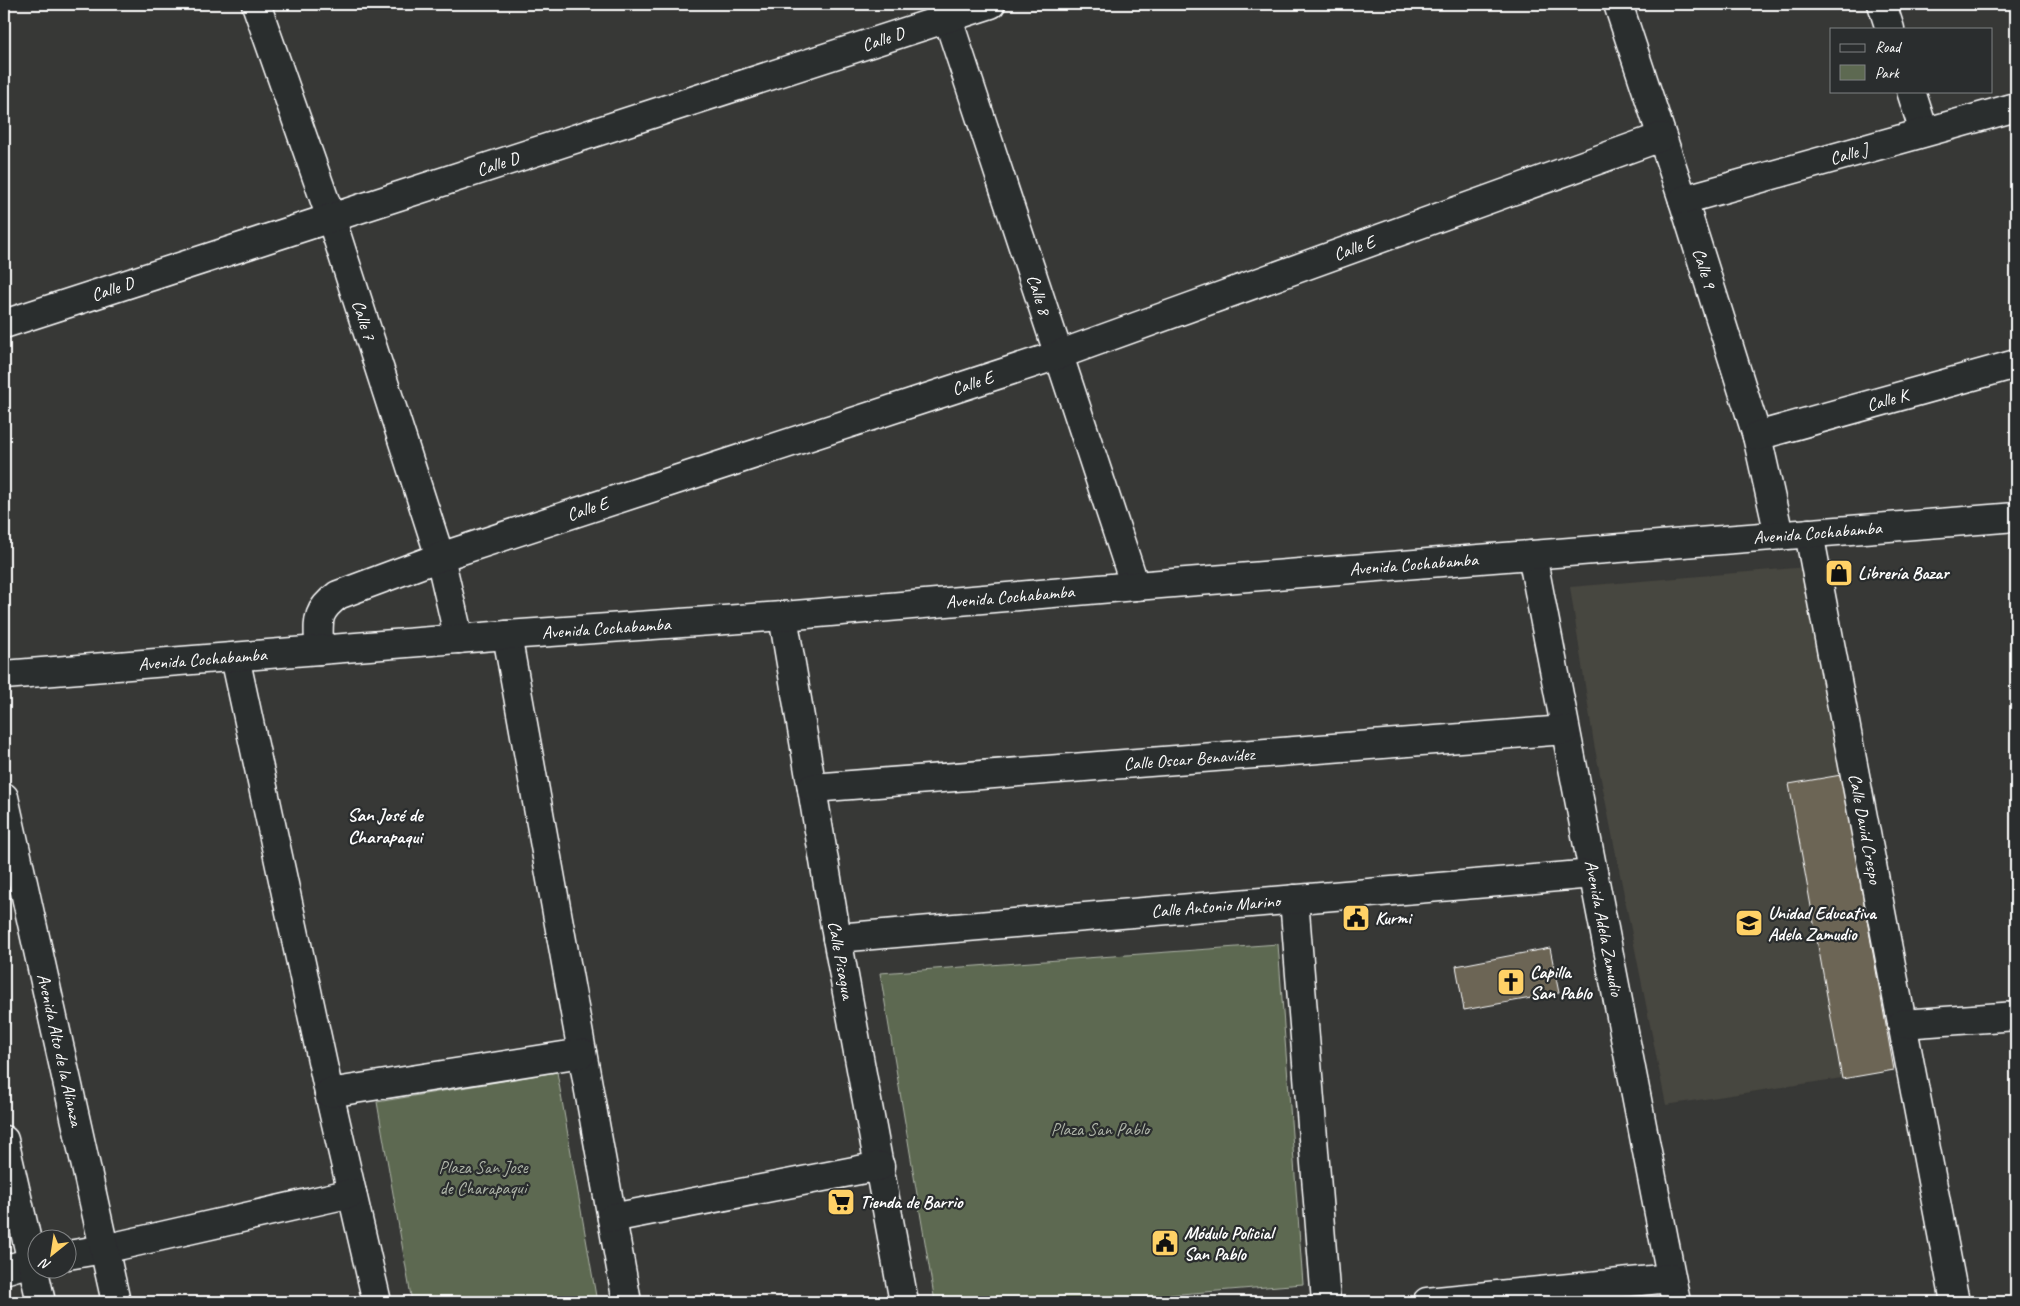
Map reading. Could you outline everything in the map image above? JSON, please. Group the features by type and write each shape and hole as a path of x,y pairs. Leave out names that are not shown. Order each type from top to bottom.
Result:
{"street":[{"name":"Calle 7","path":"256,4 331,218 440,557 459,639"},
{"name":"Calle D","path":"4,324 331,218 946,11 991,4"},
{"name":"Calle 9","path":"1618,4 1683,200 1757,436 1779,535"},
{"path":"1882,4 1890,28"},
{"name":"Calle 8","path":"946,11 1135,586"},
{"path":"1911,92 1924,132"},
{"name":"Calle J","path":"1683,200 2016,108"},
{"name":"Calle E","path":"319,650 318,618 325,604 338,595 440,557 1058,355 1661,136"},
{"name":"Calle K","path":"1757,436 2016,364"},
{"name":"Avenida Cochabamba","path":"4,675 507,635 783,616 2016,516"},
{"name":"Calle David Crespo","path":"1809,533 1955,1302"},
{"name":"Avenida Adela Zamudio","path":"1532,555 1673,1290"},
{"name":"Calle Pisagua","path":"783,616 837,938 904,1302"},
{"path":"507,635 627,1302"},
{"path":"235,657 329,1092 377,1302"},
{"name":"Calle Oscar Benavídez","path":"812,788 1565,730"},
{"name":"Avenida Alto de la Alianza","path":"4,797 116,1302"},
{"name":"Calle Antonio Marino","path":"837,938 1593,874"},
{"path":"1294,899 1326,1302"},
{"path":"1902,1024 2016,1016"},
{"path":"329,1092 582,1053"},
{"path":"4,1140 28,1237"},
{"path":"612,1218 880,1166"},
{"path":"78,1253 352,1193"},
{"path":"4,1270 28,1263"},
{"path":"36,1278 40,1302"},
{"path":"1427,1302 1673,1290"}],"shaded area":[{"name":"Unidad Educativa Adela Zamudio","path":"1806,567 1894,1070 1666,1105 1594,744 1570,587"}],"green space":[{"name":"Plaza San Pablo","path":"1278,944 1303,1284 1082,1302 935,1302 880,973"},
{"name":"Plaza San Jose de Charapaqui","path":"557,1072 597,1302 412,1302 377,1102"}],"building":[{"path":"1841,775 1894,1070 1842,1079 1789,784"},
{"name":"Capilla San Pablo","path":"1550,948 1559,993 1464,1010 1456,966"}],"place":[{"name":"Librería Bazar","path":"1839,573"},
{"name":"Kurmi","path":"1356,918"},
{"name":"Unidad Educativa Adela Zamudio","path":"1749,923"},
{"name":"Capilla San Pablo","path":"1511,982"},
{"name":"Tienda de Barrio","path":"841,1202"},
{"name":"Módulo Policial San Pablo","path":"1165,1243"}],"district":[{"name":"San José de Charapaqui","path":"385,826"}]}
